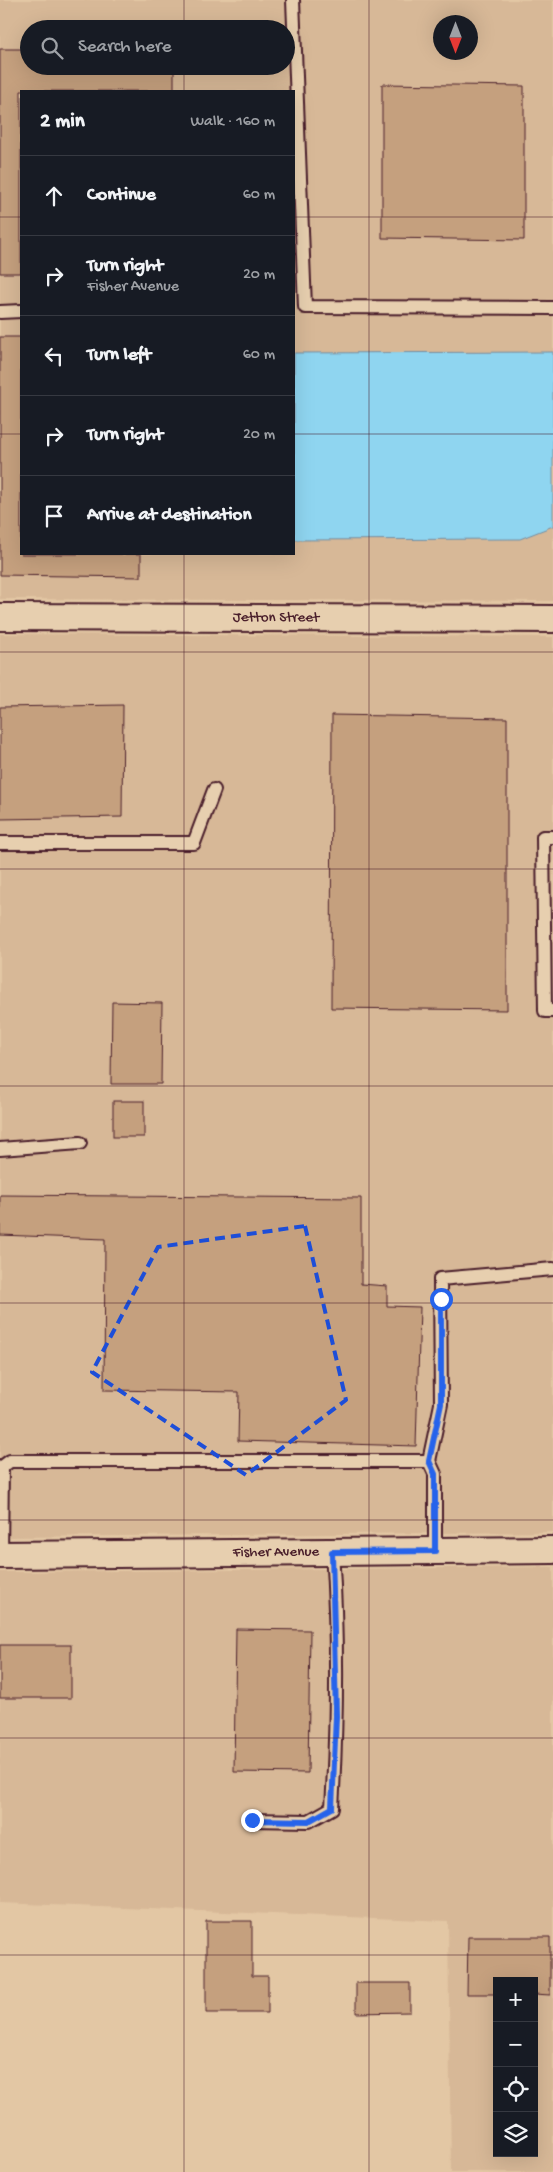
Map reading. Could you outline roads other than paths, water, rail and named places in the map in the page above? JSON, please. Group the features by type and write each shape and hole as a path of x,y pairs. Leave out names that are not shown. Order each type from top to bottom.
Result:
{"street":[{"name":"Jetton Street","path":"0,616 553,619"},
{"name":"Fisher Avenue","path":"0,1555 553,1550"}],"lane":[{"path":"293,0 293,20"},
{"path":"294,75 295,90"},
{"path":"295,102 299,307 553,308"},
{"path":"0,312 20,312"},
{"path":"0,844 194,843 214,790"},
{"path":"553,837 543,837 545,1011 553,1011"},
{"path":"0,1149 80,1143"},
{"path":"435,1551 435,1474 429,1461 441,1404 440,1279 553,1269"},
{"path":"0,1555 2,1467 10,1461 429,1461"},
{"path":"252,1820 309,1821 332,1808 336,1716 332,1552"}],"water":[{"path":"553,352 553,526 520,539 295,540 295,353"}]}
